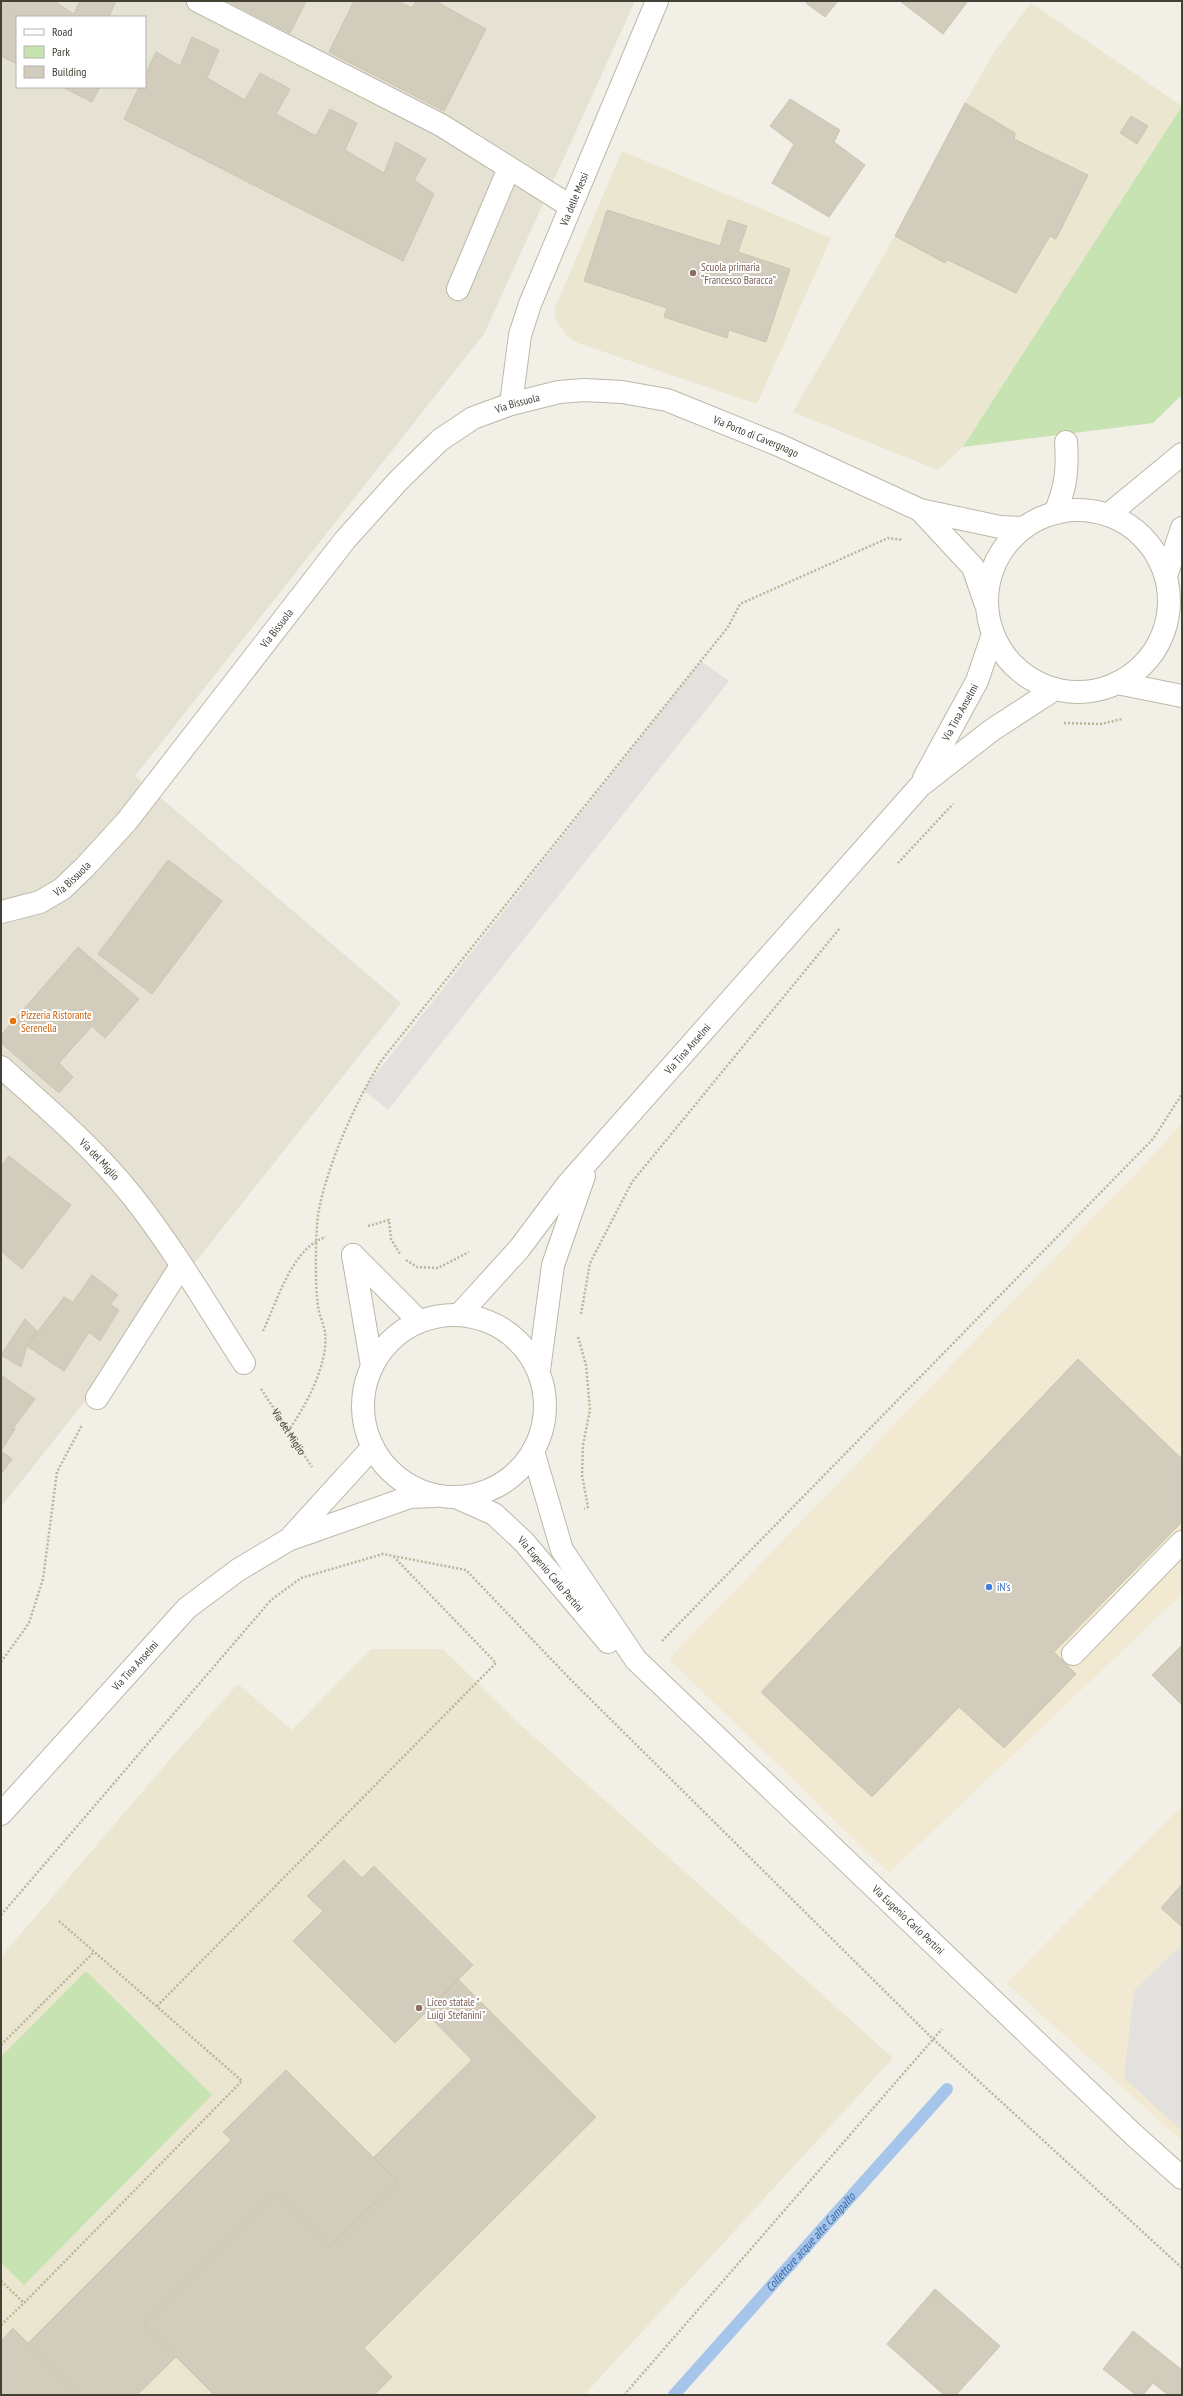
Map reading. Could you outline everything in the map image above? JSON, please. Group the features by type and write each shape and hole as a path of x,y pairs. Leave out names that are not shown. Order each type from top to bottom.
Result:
{"street":[{"path":"198,1 441,125 570,206"},
{"name":"Via delle Messi","path":"511,404 525,319 570,206 657,1"},
{"path":"458,289 509,168"},
{"name":"Via Bissuola","path":"1,912 40,902 62,888 85,867 127,821 346,540 398,481 440,440 473,418 511,404 559,392 584,390"},
{"name":"Via Porto di Cavergnago","path":"584,390 622,392 667,400 781,446 920,510 1000,527 1024,528"},
{"path":"1055,513 1064,493 1068,471 1066,442"},
{"path":"1108,515 1182,454"},
{"path":"986,607 989,579 1000,553 1018,531 1042,516 1070,509 1101,512 1130,525 1153,547 1166,576 1176,611 1161,638 1143,664 1117,683 1087,691 1071,692 1040,685 1016,669 993,634"},
{"name":"Via Porto di Cavergnago","path":"920,510 973,567 993,634"},
{"path":"1166,576 1182,528"},
{"name":"Via Tina Anselmi","path":"920,786 977,681 993,634"},
{"path":"1117,683 1182,696"},
{"name":"Via Tina Anselmi","path":"459,1315 519,1250 567,1186 920,786 992,730 1055,689"},
{"name":"Via del Miglio","path":"1,1067 82,1141 132,1197 181,1266 244,1363"},
{"path":"539,1370 553,1265 590,1160"},
{"path":"372,1366 353,1255 419,1321"},
{"path":"97,1398 181,1266"},
{"name":"Via Eugenio Carlo Pertini","path":"539,1370 526,1348 507,1331 484,1319 459,1315 439,1316 419,1321 400,1333 384,1347 372,1366 365,1385 363,1406 365,1428 373,1447 384,1465 400,1479 418,1490 448,1497 494,1514 524,1542 613,1648 636,1660"},
{"name":"Via Tina Anselmi","path":"1,1814 187,1608 238,1570 288,1540 410,1497 448,1497 487,1492 513,1476 534,1451 544,1428 546,1399 539,1370"},
{"name":"Via Tina Anselmi","path":"288,1540 373,1447"},
{"name":"Via Eugenio Carlo Pertini","path":"534,1451 562,1550 636,1660 952,1964 1134,2135 1182,2178"},
{"path":"1073,1654 1182,1542"}],"path":[{"path":"288,1431 300,1416 322,1364 325,1334 318,1306 319,1210 339,1146 363,1090 381,1061 728,627 740,604 888,538 907,541"},
{"path":"1057,723 1101,724 1123,718"},
{"path":"893,869 956,800"},
{"path":"580,1321 590,1263 632,1182 841,927"},
{"path":"655,1636 661,1642 1153,1139 1182,1094"},
{"path":"578,1511 588,1507 582,1475 583,1445 590,1410 586,1365 578,1337 579,1329"},
{"name":"Via del Miglio","path":"244,1363 314,1470"},
{"path":"1,1662 28,1623 43,1579 57,1472 97,1398"},
{"path":"1,1915 271,1600 301,1578 383,1554 466,1570 571,1680 933,2039 1182,2268"},
{"path":"157,2006 496,1662 394,1557"},
{"path":"1,2325 242,2081 59,1921"},
{"path":"1,2045 94,1952"},
{"path":"624,2395 942,2029"},
{"path":"1,2281 24,2303"}],"shaded area":[{"path":"1,1 635,1 484,334 135,776 401,1003 1,1507"},
{"path":"1031,3 1182,106 963,447 938,470 793,412 895,236 965,103 993,54"},
{"name":"Scuola primaria “Francesco Baracca”","path":"622,151 831,238 757,404 578,343 566,335 555,318 555,308"},
{"path":"701,661 729,681 388,1110 363,1090"},
{"path":"1182,1122 1182,1594 889,1873 669,1659 1161,1147"},
{"name":"Liceo statale \" Luigi Stefanini\"","path":"371,1649 443,1649 515,1720 893,2058 584,2395 1,2395 1,1957 178,1750 238,1684 292,1730"},
{"path":"1182,1806 1182,2141 1006,1983"},
{"path":"1180,1946 1182,1947 1182,2131 1124,2078 1134,1991"}],"green space":[{"path":"1182,106 1182,395 1153,423 963,447"},
{"path":"86,1971 212,2095 24,2285 1,2263 1,2057"}],"building":[{"path":"1,1 54,1 74,14 80,1 116,1 109,16 16,16 16,64 1,56"},
{"path":"227,1 306,1 290,33"},
{"path":"354,1 398,1 412,8 416,1 435,1 486,29 444,111 329,52"},
{"path":"808,1 838,1 825,17 806,3"},
{"path":"900,1 968,1 943,34"},
{"path":"192,37 219,50 207,78 245,100 260,73 290,89 276,114 316,136 330,109 357,123 345,150 384,173 396,142 426,159 414,180 434,194 403,261 124,119 139,88 146,88 146,73 156,52 180,66"},
{"path":"64,88 99,88 92,102"},
{"path":"790,99 840,130 834,142 865,165 829,217 772,183 794,144 770,126"},
{"path":"965,103 1015,133 1014,139 1088,175 1056,239 1050,236 1016,293 948,260 945,263 895,236"},
{"path":"1131,116 1148,126 1137,144 1120,133"},
{"path":"607,210 720,246 728,220 747,226 738,252 790,269 766,342 729,330 727,338 664,317 667,308 584,281"},
{"path":"168,860 222,901 152,994 98,954"},
{"path":"78,947 139,999 105,1038 92,1026 59,1063 73,1077 59,1093 1,1043 1,1035"},
{"path":"9,1156 71,1205 22,1269 1,1251 1,1166"},
{"path":"92,1275 118,1295 110,1304 119,1310 100,1341 89,1332 64,1371 27,1346 64,1297 73,1302"},
{"path":"25,1319 37,1331 27,1346 21,1367 1,1355"},
{"name":"iN's","path":"1078,1359 1182,1459 1182,1522 1054,1652 1076,1674 1004,1748 959,1707 872,1797 761,1692"},
{"path":"2,1376 35,1399 12,1430 15,1429 1,1451"},
{"path":"1,1451 12,1459 1,1474"},
{"path":"1182,1645 1182,1705 1152,1675"},
{"path":"344,1860 362,1878 374,1866 473,1965 395,2043 293,1941 323,1911 307,1896"},
{"path":"1182,1884 1182,1927 1161,1908"},
{"path":"458,1979 596,2117 364,2348 392,2377 374,2395 214,2395 144,2325 276,2193 330,2247 397,2181 374,2157 472,2060 425,2012"},
{"path":"286,2070 397,2181 330,2247 276,2193 144,2325 176,2357 137,2395 80,2395 28,2343 231,2140 223,2132"},
{"path":"935,2289 1000,2346 956,2395 944,2395 887,2344"},
{"path":"13,2328 80,2395 1,2395 1,2341"},
{"path":"1133,2331 1182,2370 1182,2395 1168,2395 1153,2383 1143,2395 1136,2395 1103,2369"}],"waterway":[{"name":"Collettore acque alte Campalto","path":"674,2395 947,2089"}],"place":[{"name":"Scuola primaria “Francesco Baracca”","path":"693,273"},
{"name":"Pizzeria Ristorante Serenella","path":"13,1021"},
{"name":"iN's","path":"989,1587"},
{"name":"Liceo statale \" Luigi Stefanini\"","path":"419,2008"}]}
